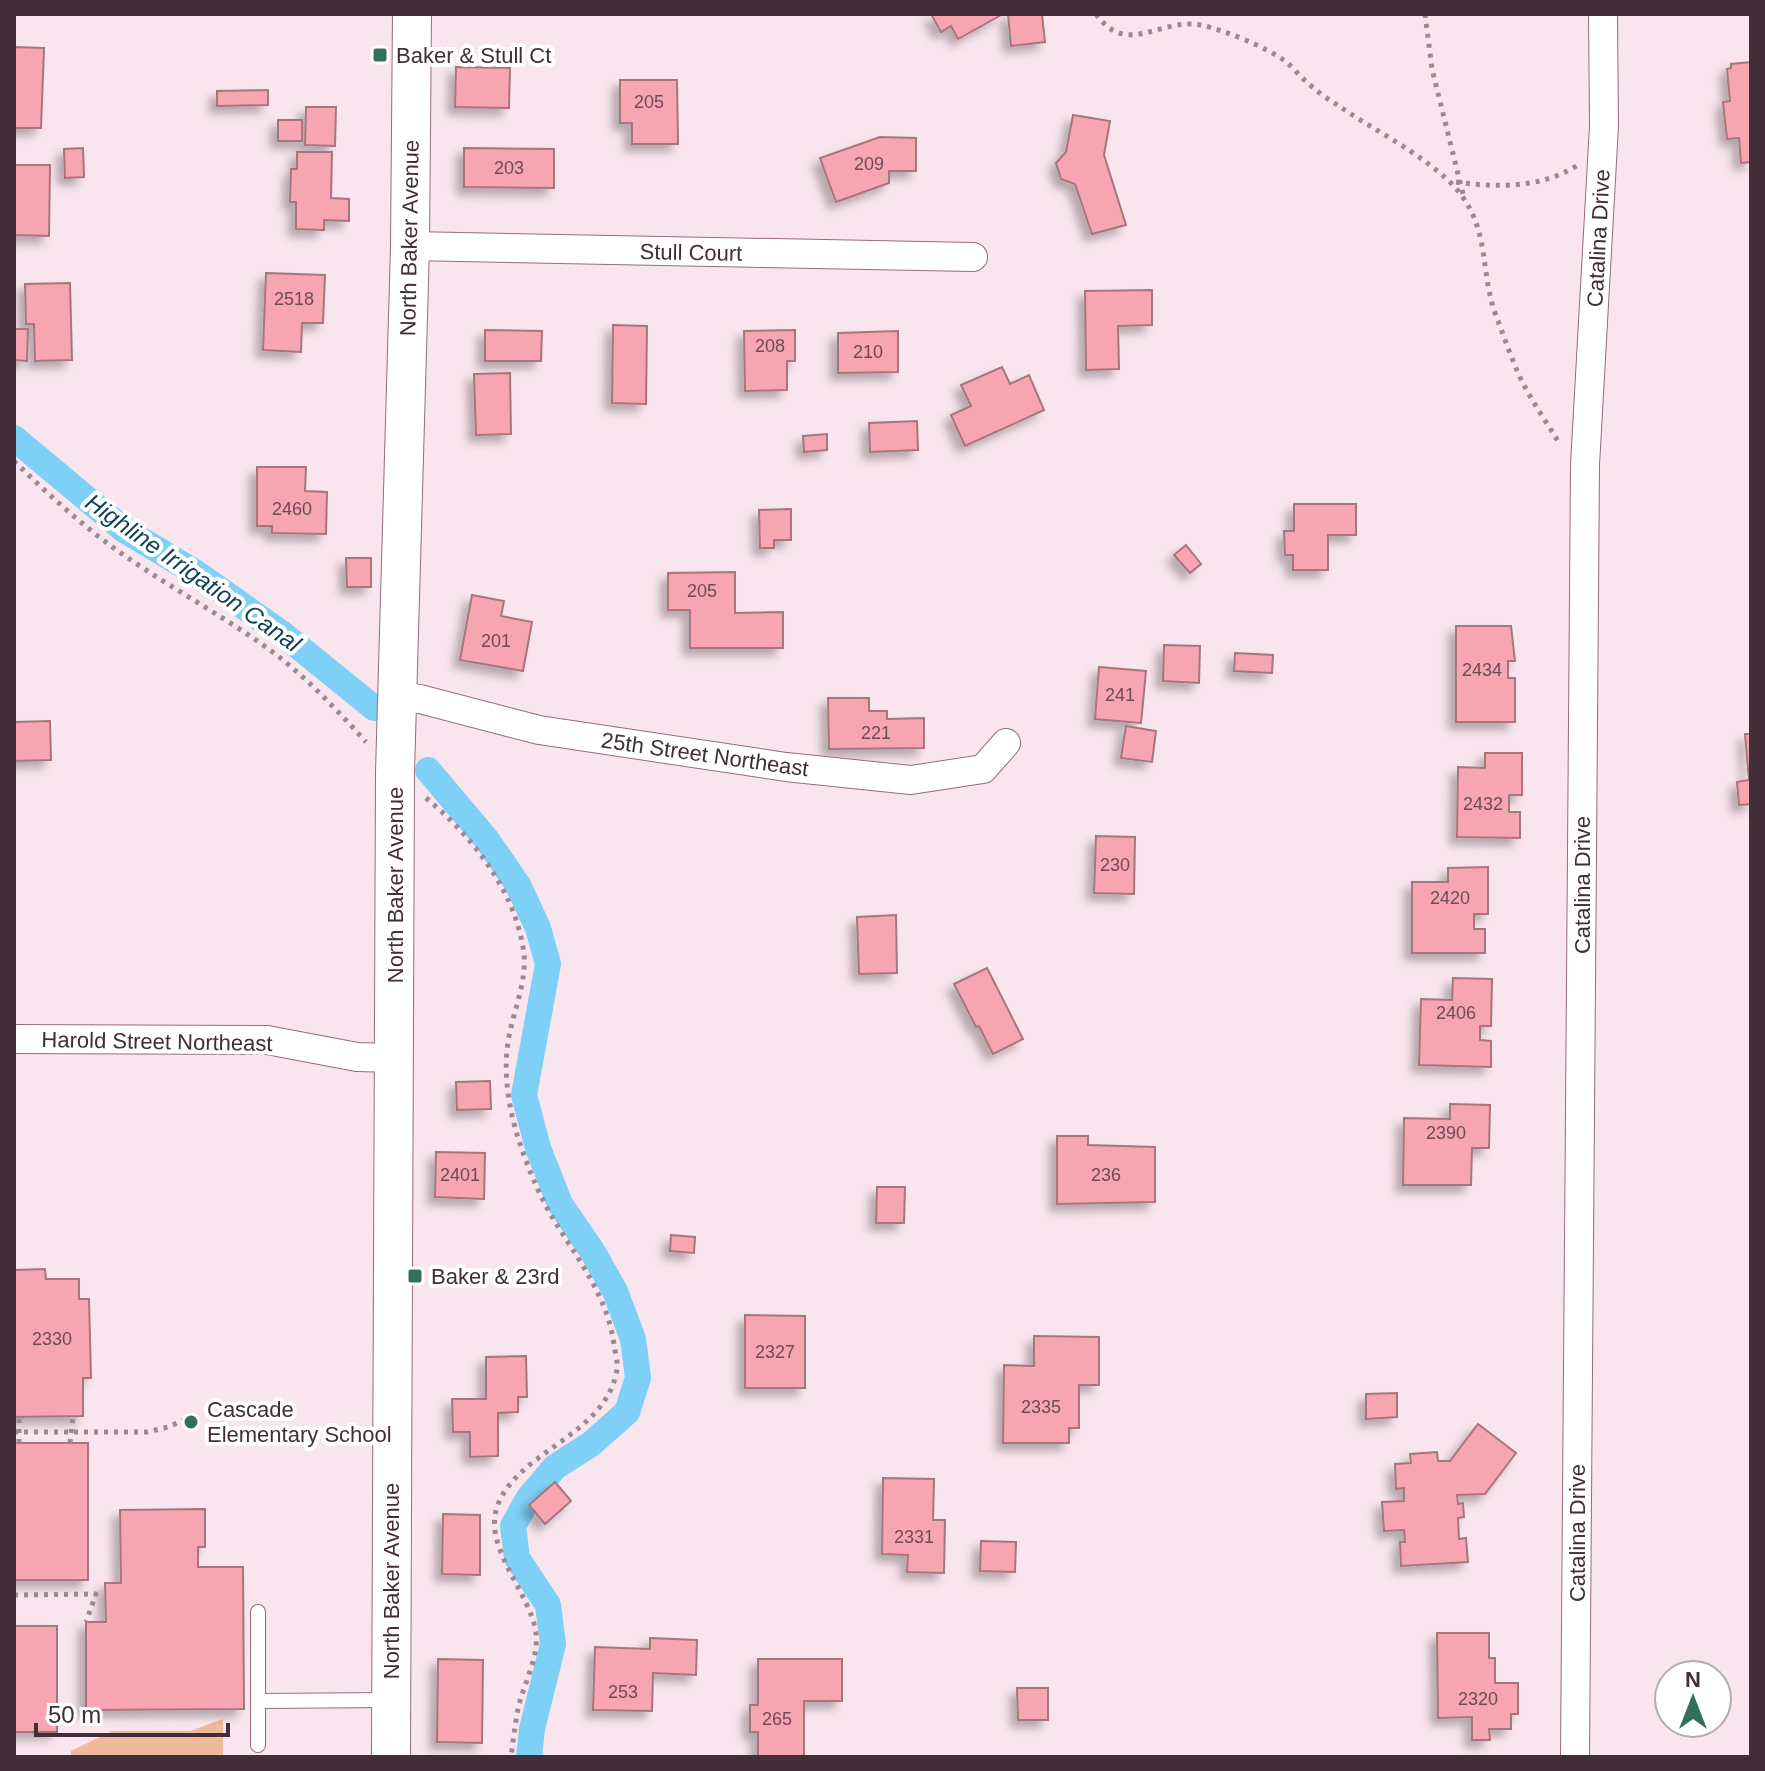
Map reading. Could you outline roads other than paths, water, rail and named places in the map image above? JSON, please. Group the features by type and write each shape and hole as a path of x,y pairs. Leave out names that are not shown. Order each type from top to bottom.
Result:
{"main road":[{"name":"North Baker Avenue","path":"391,1757 395,773 410,246 412,14"}],"street":[{"name":"Catalina Drive","path":"1575,1757 1585,465 1604,126 1603,14"},
{"name":"Stull Court","path":"410,246 973,257"},
{"name":"25th Street Northeast","path":"397,696 420,699 539,730 786,767 911,780 983,769 1006,743"},
{"name":"Harold Street Northeast","path":"14,1039 267,1040 357,1057 394,1058"}],"lane":[{"path":"258,1612 258,1745"},
{"path":"258,1701 391,1700"}],"waterway":[{"name":"Highline Irrigation Canal","path":"14,438 123,529 196,573 284,635 374,708"},
{"name":"Highline Irrigation Canal","path":"428,770 487,840 518,885 538,928 548,964 524,1095 538,1148 560,1204 615,1291 633,1339 638,1378 627,1412 591,1444 555,1467 528,1499 513,1526 517,1558 548,1605 553,1644 532,1729 529,1757"}],"place":[{"name":"Baker & Stull Ct","path":"380,55"},
{"name":"Baker & 23rd","path":"415,1276"},
{"name":"Cascade Elementary School","path":"191,1422"}]}
